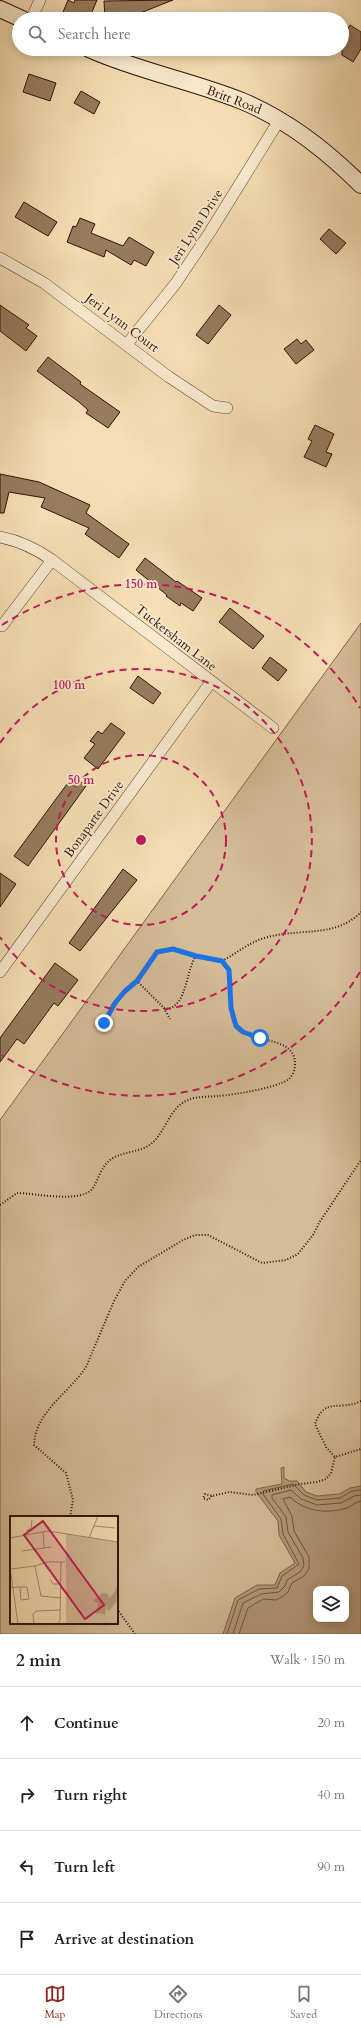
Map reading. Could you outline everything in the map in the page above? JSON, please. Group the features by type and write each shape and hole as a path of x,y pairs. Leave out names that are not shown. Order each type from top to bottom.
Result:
{"street":[{"path":"34,12 40,0"},
{"path":"0,9 12,14"},
{"name":"Britt Road","path":"110,56 242,101 280,119 337,161 361,185"},
{"name":"Jeri Lynn Drive","path":"127,344 176,283 218,220 280,119"},
{"name":"Jeri Lynn Court","path":"0,258 44,283 169,377 213,406 227,408"},
{"name":"Tuckersham Lane","path":"0,537 16,540 35,548 273,728"},
{"path":"2,626 52,560"},
{"name":"Bonaparte Drive","path":"1,969 211,682"}],"path":[{"path":"222,961 256,940 283,934 327,931 352,921 361,912"},
{"path":"0,1205 17,1193 50,1196 82,1196 92,1189 108,1161 126,1153 138,1151 157,1138 173,1111 180,1103 193,1098 232,1095 263,1088 288,1079 293,1074 295,1065 293,1056 286,1047 279,1042 243,1032 236,1026 232,1012 229,970 222,961 196,956 173,949 157,952 137,981 125,991 115,1003 104,1023"},
{"path":"164,1008 169,1009 175,1007 180,1001 187,975 196,956"},
{"path":"137,981 164,1008 170,1020"},
{"path":"70,1516 73,1500 66,1473 34,1445 34,1437 43,1417 86,1367 125,1281 138,1267 183,1240 195,1235 208,1235 262,1263 286,1260 298,1254 313,1235 319,1223 361,1160"},
{"path":"335,1457 326,1447 315,1424 319,1412 327,1406 351,1406 361,1401"},
{"path":"335,1457 361,1449"},
{"path":"212,1496 229,1492 253,1495 300,1484 317,1482 326,1479 331,1473 335,1457"},
{"path":"118,1611 135,1634"}],"shaded area":[{"path":"361,623 361,1634 0,1634 0,1120"}],"water":[{"path":"284,1467 284,1478 289,1481 297,1481 306,1492 317,1496 339,1494 350,1488 361,1486 361,1634 223,1634 235,1598 257,1585 275,1585 280,1573 295,1563 279,1535 278,1521 256,1492 256,1489 282,1484 281,1468"}],"building":[{"path":"68,0 74,3 75,0 97,0 92,12 63,12"},
{"path":"173,0 143,12 105,12 104,1"},
{"path":"350,25 361,32 361,49 353,62 344,56 349,56"},
{"path":"29,74 56,83 50,101 23,92"},
{"path":"81,91 100,102 94,114 74,103"},
{"path":"24,202 57,222 48,236 15,217"},
{"path":"80,218 95,224 91,233 123,246 129,237 154,252 146,266 134,260 131,265 106,250 104,257 67,242 73,226 76,227"},
{"path":"329,229 346,243 336,254 320,239"},
{"path":"0,305 29,325 26,328 37,336 26,351 0,331"},
{"path":"219,305 231,315 208,344 196,335"},
{"path":"297,339 301,344 306,340 314,350 296,364 284,349"},
{"path":"48,357 81,382 80,384 120,412 108,428 86,413 88,410 79,402 37,371"},
{"path":"315,425 334,434 326,452 332,454 326,467 304,457 312,441 308,439"},
{"path":"0,474 39,482 90,505 86,513 129,544 119,558 85,534 89,528 41,507 45,498 9,492 4,513 0,513"},
{"path":"145,558 176,582 177,581 202,598 193,611 181,603 180,606 166,596 167,595 136,570"},
{"path":"230,608 264,636 253,649 219,622"},
{"path":"270,657 287,670 278,681 262,668"},
{"path":"138,676 161,693 153,704 130,688"},
{"path":"111,723 125,733 98,769 84,758 95,744 90,741 98,731 102,734"},
{"path":"73,776 86,786 28,866 14,856"},
{"path":"123,869 137,880 80,951 69,943"},
{"path":"0,873 16,884 0,907"},
{"path":"55,963 78,980 58,1006 54,1003 24,1044 17,1039 0,1062 0,1038"}],"route":[{"path":"104,1023 115,1003 125,991 137,981 149,960 157,952 173,949 188,952 196,956 222,961 229,970 232,1017 236,1026 250,1036 260,1038"}]}
